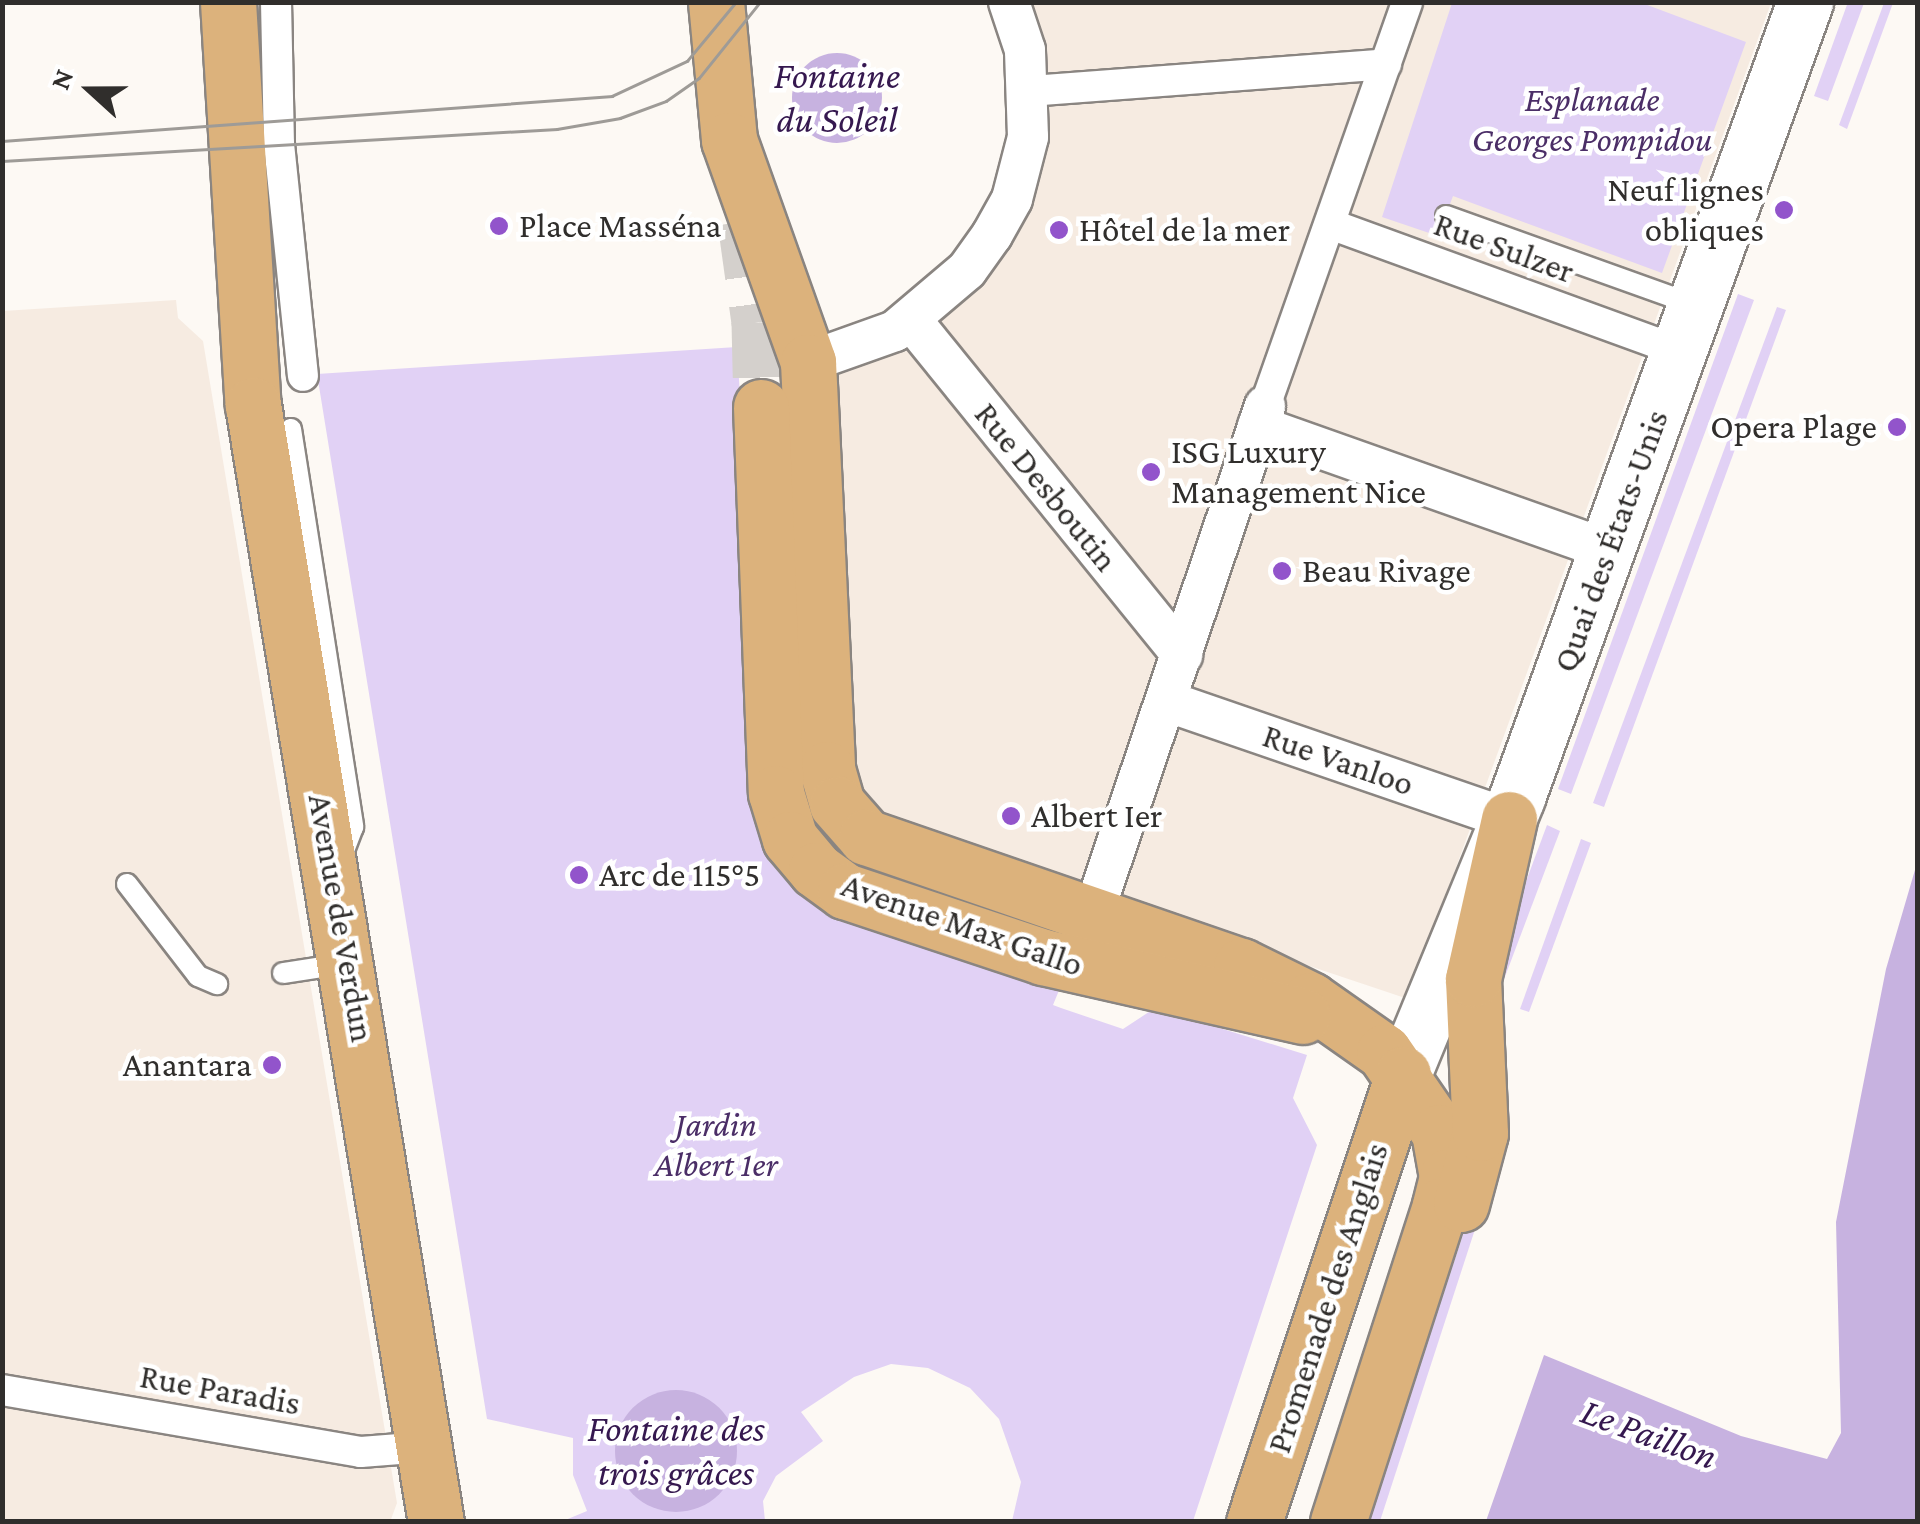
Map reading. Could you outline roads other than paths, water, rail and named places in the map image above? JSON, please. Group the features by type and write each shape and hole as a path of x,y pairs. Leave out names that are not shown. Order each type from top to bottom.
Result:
{"main road":[{"name":"Avenue de Verdun","path":"228,2 253,405 333,865 436,1522"},
{"name":"Avenue Max Gallo","path":"716,2 729,140 808,362 828,769 849,822 885,845 1241,966 1340,1020 1403,1074"},
{"name":"Quai des États-Unis","path":"1403,1074 1509,819 1805,2"},
{"name":"Avenue Max Gallo","path":"760,407 776,794 790,840 816,870 845,891 1043,957 1275,1014 1340,1020"},
{"path":"821,604 799,751 801,798 827,854 893,905"},
{"path":"1416,1279 1458,1210 1480,1133 1471,993 1509,819"},
{"path":"1043,957 1078,938 1093,914"},
{"name":"Promenade des Anglais","path":"1338,1522 1416,1279 1446,1164 1439,1132 1403,1074"},
{"name":"Promenade des Anglais","path":"1254,1522 1403,1074"},
{"name":"Promenade des Anglais","path":"1327,1522 1340,1392 1404,1185 1403,1074"}],"street":[{"path":"276,2 278,134 302,376"},
{"path":"808,362 911,320 967,270 1012,199 1026,156 1030,91 1009,2"},
{"path":"1093,914 1407,2"},
{"path":"1030,91 1386,64"},
{"name":"Rue Sulzer","path":"1330,224 1654,342"},
{"name":"Rue Desboutin","path":"911,320 1182,655"},
{"path":"1262,416 1608,550"},
{"name":"Rue Vanloo","path":"1166,701 1509,819"},
{"name":"Rue Paradis","path":"2,1390 361,1452 426,1447"}],"lane":[{"path":"1446,216 1696,306"},
{"path":"290,428 352,827 348,851 333,865"},
{"path":"127,884 198,976 217,984"},
{"path":"284,973 349,964"}],"water":[{"name":"Fontaine du Soleil","path":"837,53 854,56 869,66 879,81 879,115 869,130 854,140 837,143 820,140 805,130 795,115 792,98 795,81 805,66 820,56"},
{"name":"Le Paillon","path":"1917,863 1917,1521 1486,1521 1544,1355 1741,1436 1827,1459 1841,1433 1836,1222 1886,969"},
{"name":"Fontaine des trois grâces","path":"676,1390 699,1395 719,1408 732,1428 737,1451 732,1474 719,1494 699,1507 676,1512 653,1507 633,1494 620,1474 615,1451 620,1428 633,1408 653,1395"}],"tunnel":[{"path":"745,221 759,322 761,407"}],"tram line":[{"path":"2,141 612,96 687,61 736,2"},
{"path":"2,161 557,129 620,118 666,101 699,78 760,2"}],"place":[{"name":"Neuf lignes obliques","path":"1784,210"},
{"name":"Place Masséna","path":"499,226"},
{"name":"Hôtel de la mer","path":"1059,230"},
{"name":"Opera Plage","path":"1897,427"},
{"name":"ISG Luxury Management Nice","path":"1151,472"},
{"name":"Beau Rivage","path":"1282,571"},
{"name":"Albert Ier","path":"1011,816"},
{"name":"Arc de 115°5","path":"579,875"},
{"name":"Anantara","path":"272,1065"}],"park label":[{"name":"Esplanade Georges Pompidou","path":"1592,120"},
{"name":"Jardin Albert 1er","path":"716,1145"}]}
